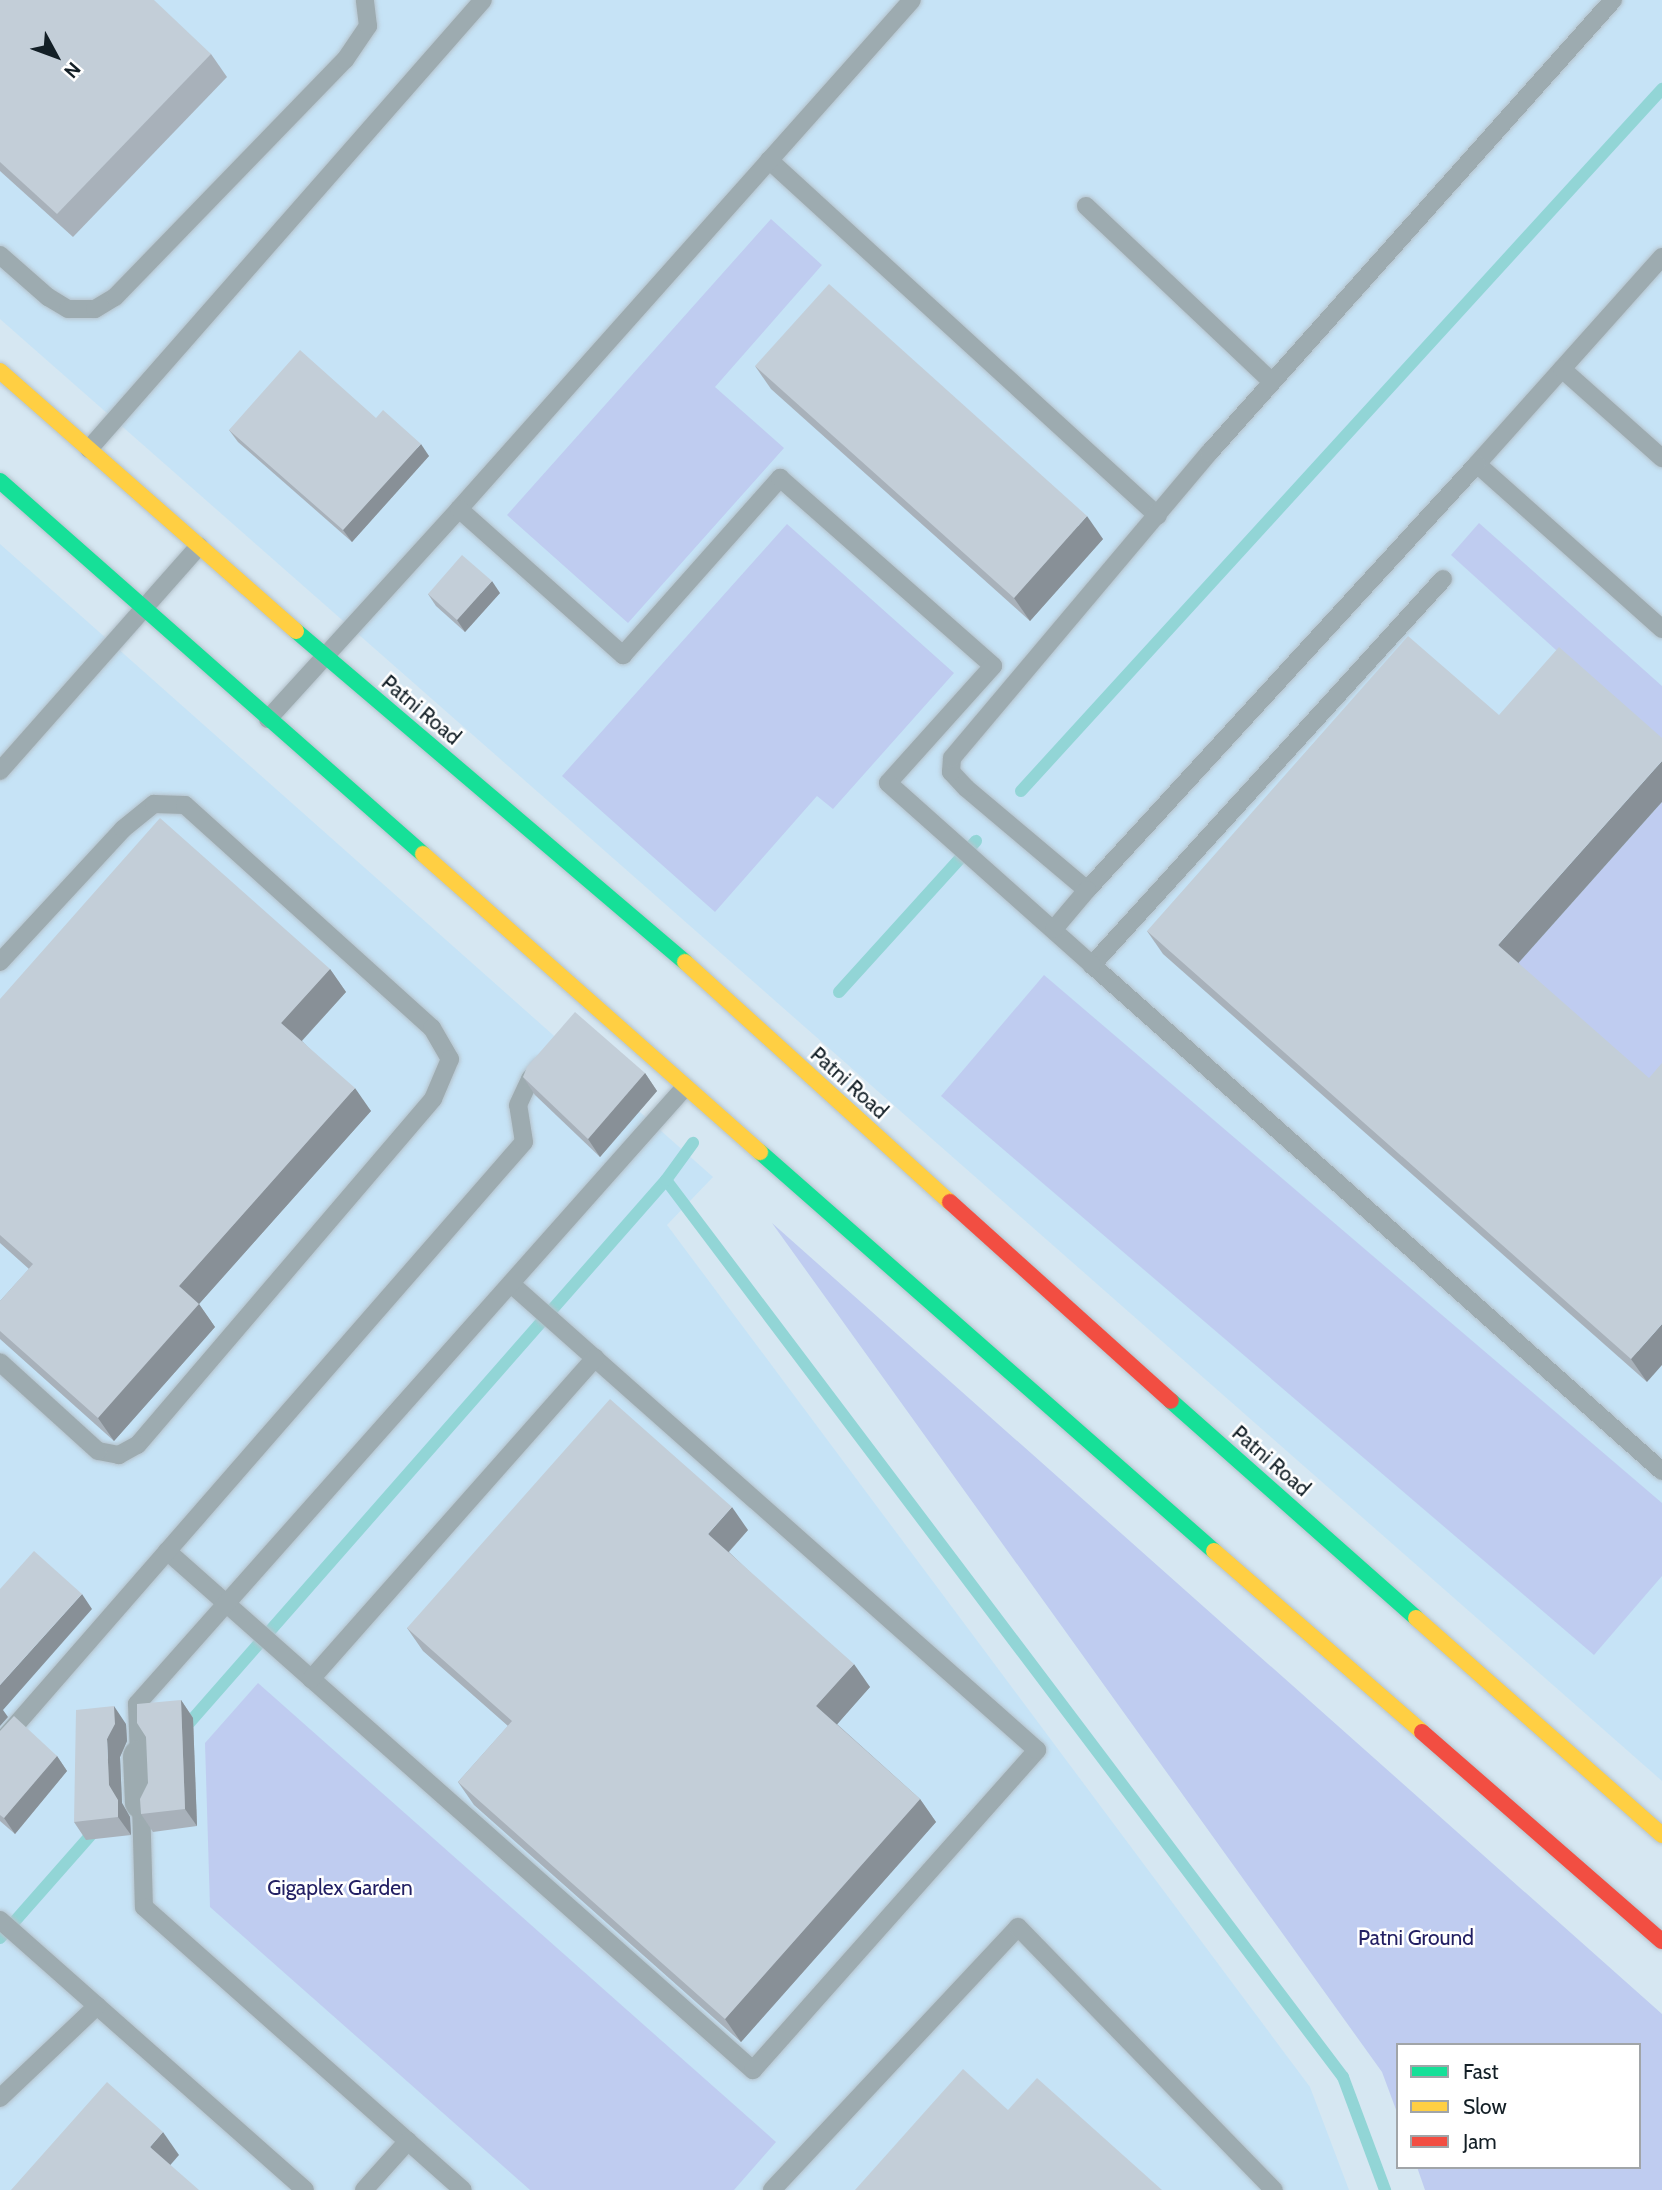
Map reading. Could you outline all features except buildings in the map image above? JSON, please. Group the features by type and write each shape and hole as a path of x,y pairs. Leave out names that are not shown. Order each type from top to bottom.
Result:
{"main road":[{"name":"Patni Road","path":"0,371 324,656 690,966 1092,1331 1662,1835"},
{"path":"0,481 590,1009 685,1087 1662,1941"}],"street":[{"path":"139,1756 141,1802"}],"lane":[{"path":"0,255 48,297 68,309 95,309 115,297 345,60 369,26 365,0"},
{"path":"89,449 483,0"},
{"path":"268,719 459,509 912,0"},
{"path":"1087,890 966,788 951,772 951,758 1272,382 1612,0"},
{"path":"769,160 1158,516"},
{"path":"1086,206 1272,382"},
{"path":"1054,929 1662,257"},
{"path":"1562,369 1662,458"},
{"path":"1477,464 1662,629"},
{"path":"459,509 623,655 780,478 993,666 888,783 1662,1471"},
{"path":"0,771 199,546"},
{"path":"1092,965 1443,579"},
{"path":"0,962 123,829 154,804 185,805 432,1028 450,1059 433,1099 137,1446 119,1455 98,1451 0,1362"},
{"path":"0,1743 524,1142 518,1105 530,1079 554,1052"},
{"path":"139,1756 137,1704 685,1087"},
{"path":"167,1551 752,2070 1037,1750 511,1284"},
{"path":"311,1679 595,1358"},
{"path":"141,1802 144,1907 463,2190"},
{"path":"0,1920 305,2190"},
{"path":"772,2190 1018,1927 1274,2190"},
{"path":"0,2098 97,2006"},
{"path":"365,2190 408,2141"}],"shaded area":[{"path":"0,0 1662,0 1662,1781 0,319"},
{"name":"Gigaplex Garden","path":"0,544 713,1177 667,1225 1310,2087 1349,2190 0,2190"}],"green space":[{"path":"771,219 822,265 715,387 784,448 628,623 507,515"},
{"path":"1479,523 1662,686 1662,746 1451,555"},
{"path":"787,524 954,673 833,809 817,796 715,912 562,776"},
{"path":"1662,802 1662,1098 1514,968"},
{"path":"1044,975 1662,1503 1662,1576 1594,1655 941,1096"},
{"name":"Patni Ground","path":"772,1223 1662,2014 1662,2190 1425,2190 1418,2169 1641,2169 1641,2043 1396,2043 1396,2110 1382,2072"},
{"name":"Gigaplex Garden","path":"258,1683 776,2142 734,2190 530,2190 210,1907 205,1743"}],"waterway":[{"path":"1021,791 1662,89"},
{"path":"839,992 976,841"},
{"path":"183,1730 666,1180 693,1143"},
{"path":"666,1180 1343,2077 1385,2190"},
{"path":"0,1938 97,1828"}],"traffic: fast":[{"path":"0,481 423,854"},
{"path":"296,631 685,962"},
{"path":"760,1152 1214,1551"},
{"path":"1171,1401 1416,1618"}],"traffic: slow":[{"path":"0,371 296,631"},
{"path":"423,854 760,1152"},
{"path":"685,962 950,1202"},
{"path":"1214,1551 1422,1732"},
{"path":"1416,1618 1662,1835"}],"traffic: jam":[{"path":"950,1202 1171,1401"},
{"path":"1422,1732 1662,1941"}]}
